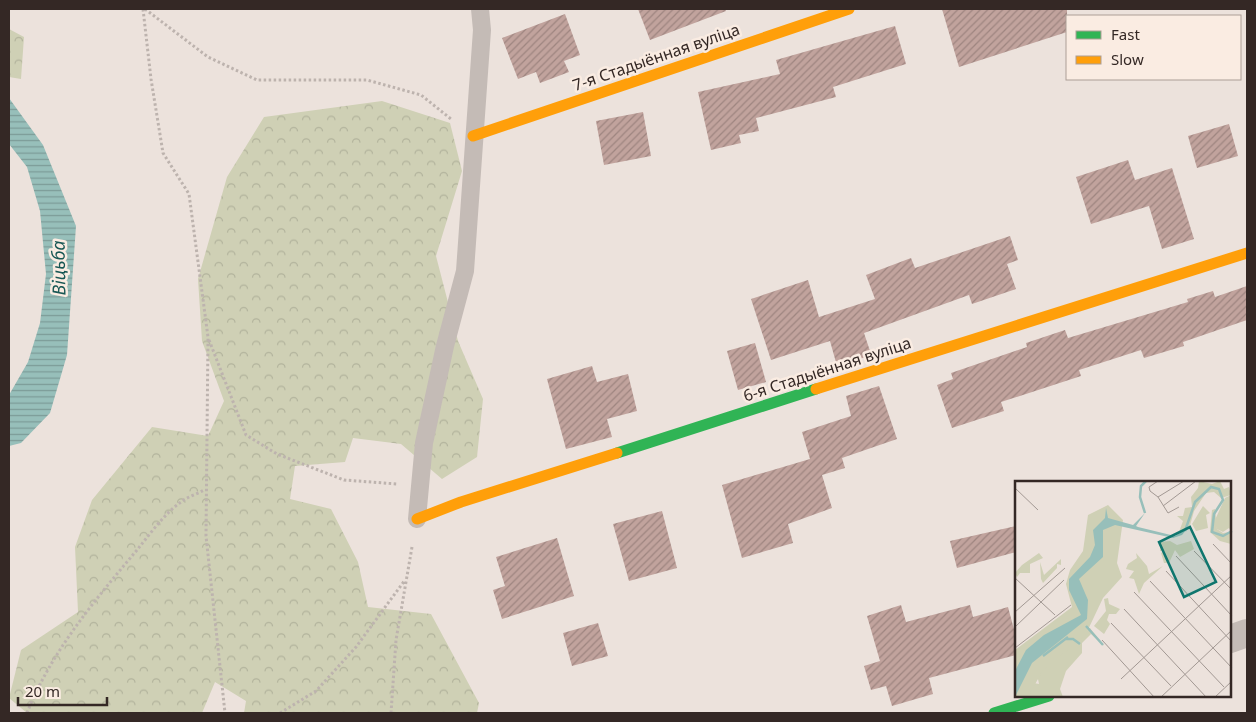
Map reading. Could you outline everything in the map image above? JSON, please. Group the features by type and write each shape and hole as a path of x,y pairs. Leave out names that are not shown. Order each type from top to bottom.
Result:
{"street":[{"name":"7-я Стадыённая вуліца","path":"473,136 849,9"},
{"name":"6-я Стадыённая вуліца","path":"416,519 460,502 1247,253"},
{"path":"1231,638 1247,633"},
{"path":"994,713 1046,697"}],"lane":[{"path":"416,519 424,443 445,346 465,271 472,190 473,136 482,30 480,9"}],"path":[{"path":"144,9 208,57 257,80 367,80 422,95 473,136"},
{"path":"144,9 150,79 163,153 189,194 208,337 206,536 226,713"},
{"path":"208,337 246,435 277,454 344,480 420,486"},
{"path":"27,713 34,694 65,642 118,572 154,529 181,502 205,490"},
{"path":"391,713 396,640 416,519"},
{"path":"280,713 316,692 356,647 406,578"}],"green space":[{"path":"9,29 24,37 21,79 9,77"},
{"path":"382,101 450,123 462,171 436,256 458,341 483,399 477,457 442,479 401,444 353,438 345,462 295,466 290,499 331,509 358,562 368,607 431,614 479,703 477,713 244,713 246,701 215,682 202,713 27,713 9,698 21,650 78,612 75,547 92,500 152,427 208,436 224,401 202,341 198,279 227,177 264,117"}],"water":[{"name":"Віцьба","path":"9,98 43,145 76,226 67,355 50,413 21,443 9,446 9,395 28,362 40,323 46,274 40,211 27,167 9,144"}],"building":[{"path":"638,9 725,9 726,11 650,40"},
{"path":"942,9 1067,9 1066,32 959,67"},
{"path":"565,14 580,55 564,61 569,72 540,83 536,72 518,79 502,38"},
{"path":"895,26 906,64 833,87 836,97 756,118 759,131 739,135 741,143 711,150 698,92 780,74 776,60"},
{"path":"643,112 651,156 604,165 596,121"},
{"path":"1229,124 1238,156 1197,168 1188,136"},
{"path":"1128,160 1135,180 1172,168 1194,239 1162,249 1149,206 1091,224 1076,177"},
{"path":"1010,236 1018,260 1007,264 1016,289 972,304 969,295 864,333 870,351 868,352 869,356 837,366 830,341 771,360 751,299 808,280 819,317 875,299 866,275 911,258 915,268"},
{"path":"1247,286 1247,320 1183,342 1184,346 1144,358 1141,350 1079,370 1081,376 1001,402 1004,411 952,428 937,385 953,379 951,373 1027,347 1026,343 1065,330 1068,338 1188,302 1187,299 1213,291 1215,297"},
{"path":"755,343 766,382 738,390 727,351"},
{"path":"592,366 597,382 628,374 637,411 607,419 612,437 566,449 547,379"},
{"path":"879,386 897,439 842,458 845,468 822,475 832,508 788,524 793,543 742,558 722,485 810,459 802,432 851,416 846,396"},
{"path":"662,511 677,568 629,581 613,524"},
{"path":"1015,526 1015,552 957,568 950,541"},
{"path":"557,538 574,596 502,619 493,590 505,586 496,557"},
{"path":"901,605 906,622 970,605 973,617 1008,607 1015,633 1015,655 929,678 933,694 892,706 886,686 871,690 864,666 880,661 867,616"},
{"path":"598,623 608,656 572,666 563,633"}],"traffic: fast":[{"path":"617,453 816,389"},
{"path":"994,713 1046,697"}],"traffic: slow":[{"path":"473,136 849,9"},
{"path":"816,389 1247,253"},
{"path":"417,519 461,502 617,453"}]}
